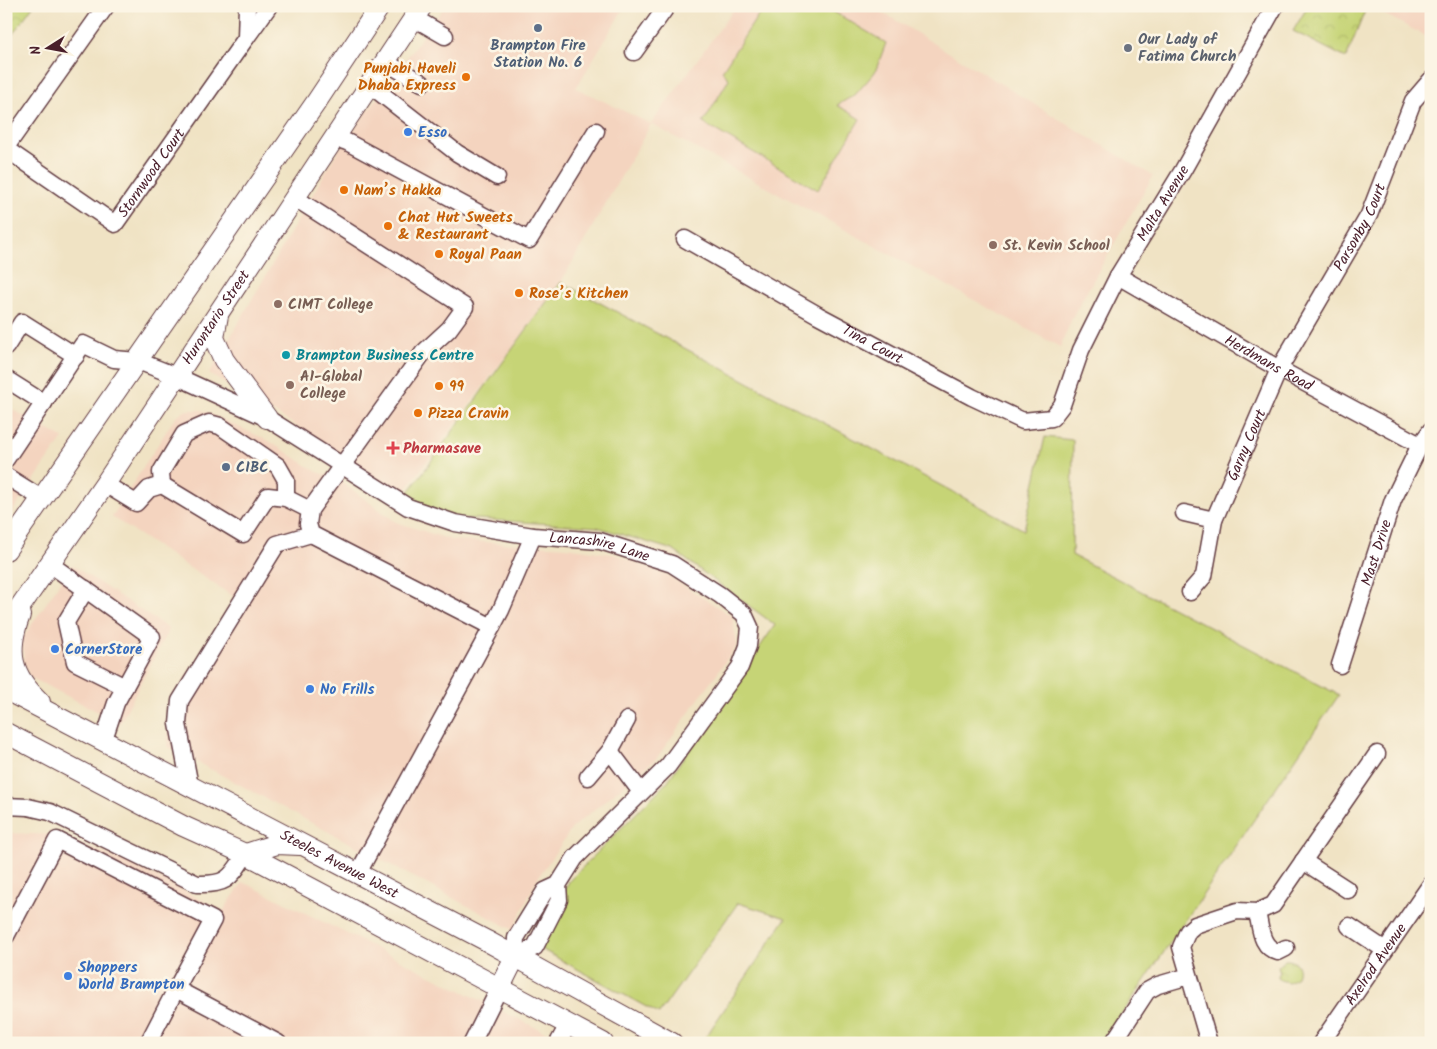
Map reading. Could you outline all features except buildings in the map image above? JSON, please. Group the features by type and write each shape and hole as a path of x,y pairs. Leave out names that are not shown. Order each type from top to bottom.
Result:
{"main road":[{"path":"6,550 138,362 380,6"},
{"name":"Hurontario Street","path":"6,627 105,484 418,12"},
{"path":"219,313 214,338 224,360 267,418"},
{"path":"27,596 14,631 12,659 18,675 27,690 54,715"},
{"name":"Steeles Avenue West","path":"6,690 358,873 672,1043"},
{"path":"10,738 184,826 246,854 602,1043"},
{"path":"246,854 277,844 304,846"},
{"path":"499,989 515,957"}],"street":[{"name":"Stornwood Court","path":"106,6 6,148 116,224 269,6"},
{"path":"246,38 247,6"},
{"path":"634,52 666,6"},
{"name":"Malta Avenue","path":"1062,405 1081,350 1118,276 1183,170 1275,6"},
{"path":"418,12 445,36"},
{"path":"385,62 422,83"},
{"name":"Parsonby Court","path":"1279,368 1369,215 1413,101 1431,80"},
{"path":"370,85 457,154 497,177"},
{"path":"335,138 347,142 529,240 596,131"},
{"path":"295,198 465,307 449,329 423,353 310,510 308,524 311,534"},
{"name":"Tina Court","path":"685,238 818,315 972,397 1023,421 1052,418 1062,405"},
{"name":"Herdmans Road","path":"1118,276 1279,368 1420,445"},
{"path":"6,347 22,322 76,356 6,459"},
{"name":"Lancashire Lane","path":"76,356 84,344 114,359 138,362 176,376 267,418 408,506 454,523 533,536 600,541 672,564 720,595 744,614 750,627 748,646 740,667 668,766 575,858 558,885 545,891 516,938 515,957"},
{"name":"Garny Court","path":"1190,592 1204,576 1214,520 1279,368"},
{"path":"6,379 44,403"},
{"path":"162,484 161,472 184,434 209,424 220,426 278,466 286,480 286,498"},
{"name":"Mast Drive","path":"1340,665 1393,500 1420,445 1431,430"},
{"path":"6,476 42,498"},
{"path":"105,484 136,503 149,489 162,484"},
{"path":"162,484 243,534 268,496 286,498 310,510"},
{"path":"1184,513 1214,520"},
{"path":"190,786 178,724 180,701 277,544 311,534 492,627"},
{"path":"358,873 501,610 533,536"},
{"path":"50,564 152,636 116,703 103,742"},
{"path":"86,589 66,622 75,662 125,687"},
{"path":"588,777 610,751 627,720"},
{"path":"610,751 641,792"},
{"path":"1209,1043 1181,947 1188,931 1195,925 1237,911 1257,912 1273,905 1376,754"},
{"path":"6,806 28,807 50,812 197,884 224,882 233,873 246,854"},
{"path":"6,936 57,840 213,920 148,1043"},
{"path":"1302,861 1348,890"},
{"name":"Axelrod Avenue","path":"1321,1043 1431,884"},
{"path":"1257,912 1264,944 1270,950 1278,952 1286,948"},
{"path":"1349,926 1385,950"},
{"path":"1113,1043 1147,991 1158,985 1189,976"},
{"path":"176,989 278,1043"},
{"path":"472,1043 499,989"},
{"path":"558,1043 568,1025"}],"shaded area":[{"path":"445,6 625,6 576,88 651,124 561,282 402,495 292,423 209,374 336,154"},
{"name":"St. Kevin School","path":"736,6 872,6 1153,176 1074,314 1060,347 651,124"},
{"path":"1369,6 1431,6 1431,39"},
{"path":"6,406 63,438 6,521"},
{"path":"187,410 202,410 269,441 317,472 336,478 396,522 451,540 566,547 617,555 665,574 732,616 737,645 656,759 573,827 537,879 513,930 167,746 172,700 237,599 112,517 176,416"},
{"path":"72,565 169,629 120,723 30,677 24,662 22,639"},
{"path":"6,833 56,835 130,863 223,911 243,882 567,1043 6,1043"}],"green space":[{"path":"6,6 33,6 6,43"},
{"path":"764,6 824,6 886,43 875,72 855,95 837,105 860,119 818,190 703,123 729,79 722,71"},
{"path":"1308,6 1367,6 1346,58 1293,31"},
{"path":"561,282 1024,530 1045,437 1073,440 1072,555 1339,695 1102,1043 714,1043 705,1038 786,918 738,903 659,1014 532,944 570,880 667,782 775,625 673,550 597,527 446,517 403,500"},
{"path":"1285,960 1292,961 1298,968 1296,978 1288,982 1280,980 1278,976 1280,972 1278,966"}],"place":[{"name":"Brampton Fire Station No. 6","path":"538,28"},
{"name":"Our Lady of Fatima Church","path":"1128,48"},
{"name":"Punjabi Haveli Dhaba Express","path":"466,77"},
{"name":"Esso","path":"408,132"},
{"name":"Nam’s Hakka","path":"344,190"},
{"name":"Chat Hut Sweets & Restaurant","path":"388,226"},
{"name":"St. Kevin School","path":"993,245"},
{"name":"Royal Paan","path":"439,254"},
{"name":"Rose’s Kitchen","path":"519,293"},
{"name":"CIMT College","path":"278,304"},
{"name":"Brampton Business Centre","path":"286,355"},
{"name":"A1-Global College","path":"290,385"},
{"name":"99","path":"439,386"},
{"name":"Pizza Cravin","path":"418,413"},
{"name":"Pharmasave","path":"393,448"},
{"name":"CIBC","path":"226,467"},
{"name":"CornerStore","path":"55,649"},
{"name":"No Frills","path":"310,689"},
{"name":"Shoppers World Brampton","path":"68,976"}]}
